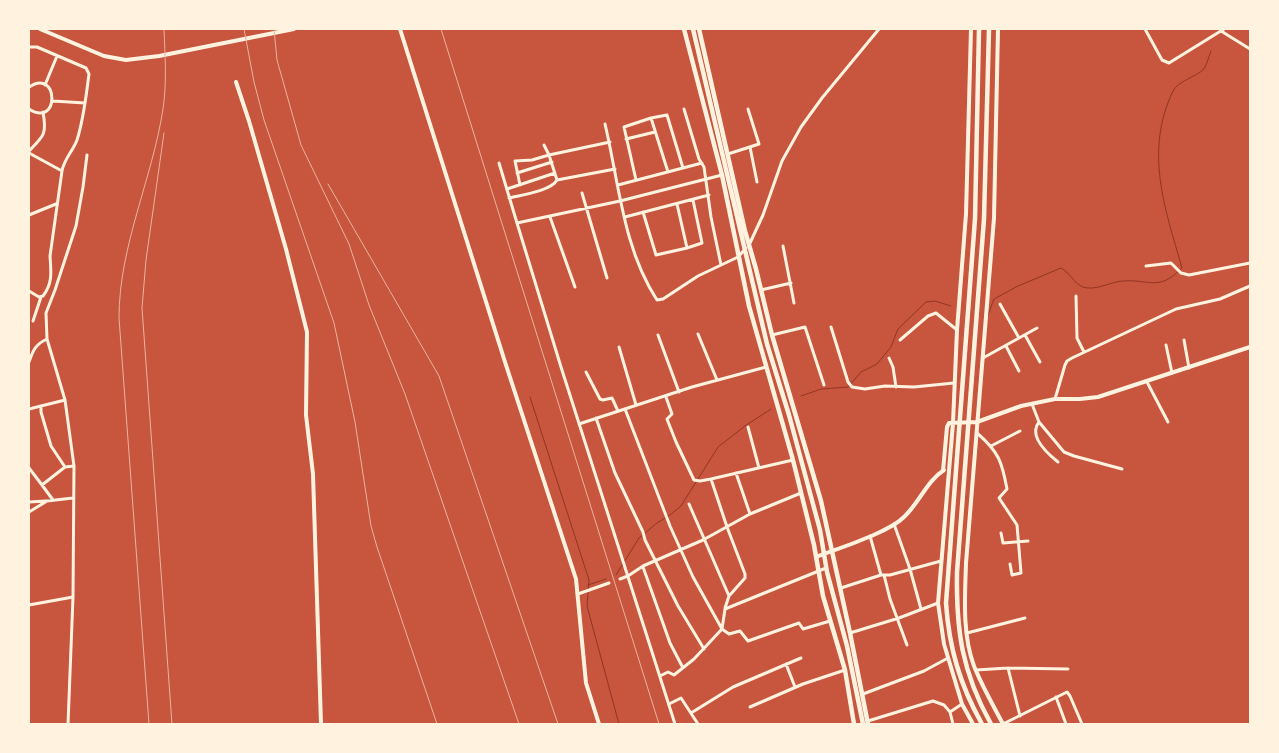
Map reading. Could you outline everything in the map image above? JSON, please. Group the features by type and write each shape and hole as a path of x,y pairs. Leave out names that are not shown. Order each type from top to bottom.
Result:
{"main road":[{"path":"684,29 733,221 738,257 754,325 793,460 830,621 844,670 854,724"},
{"path":"693,29 767,344 804,467 826,568 847,646 863,724"},
{"path":"700,29 744,225 772,335 815,477 868,723"},
{"path":"979,29 975,219 946,603 956,666 982,724"},
{"path":"989,29 984,218 956,603 964,662 971,682 992,724"},
{"path":"977,118 986,118"}],"street":[{"path":"40,29 104,56 135,60 294,29"},
{"path":"400,29 576,579 586,683 599,724"},
{"path":"605,124 620,201 632,247 647,285 657,300 664,299 690,280 738,257 745,250 763,215 782,161 801,127 822,98 879,29"},
{"path":"971,29 966,214 957,330 953,423 938,603 948,658 962,704 973,724"},
{"path":"998,29 994,218 964,602 976,670 1003,724 1065,693 1069,694 1082,724"},
{"path":"1145,29 1162,60 1169,62 1223,30 1250,49"},
{"path":"29,48 37,47 89,71 82,120 76,142 66,158 62,171 50,256 51,277 33,321"},
{"path":"45,85 57,56"},
{"path":"236,82 286,249 307,332 306,415 313,474 321,724"},
{"path":"29,87 35,84 45,85 51,92 53,101 50,107 43,112 37,113 29,109"},
{"path":"53,101 85,103"},
{"path":"728,154 760,143 748,108"},
{"path":"684,109 707,180 711,217 721,265"},
{"path":"43,112 46,126 44,134 29,152 62,171"},
{"path":"636,180 624,128 625,126 651,118 668,115 683,168"},
{"path":"651,118 668,172"},
{"path":"626,139 655,132"},
{"path":"520,185 515,161 532,160 610,142"},
{"path":"544,145 552,162 557,180"},
{"path":"750,147 757,182"},
{"path":"68,724 73,597 74,466 65,400 47,339 46,313 56,290 76,226 87,155"},
{"path":"517,173 552,162"},
{"path":"499,163 579,424 675,724"},
{"path":"618,185 702,163"},
{"path":"509,198 547,188 557,180 614,169"},
{"path":"507,189 555,173"},
{"path":"518,223 620,201 722,175"},
{"path":"582,193 607,278"},
{"path":"625,217 709,195"},
{"path":"643,212 656,255 687,248 702,243 693,200"},
{"path":"29,215 56,204"},
{"path":"677,204 687,248"},
{"path":"550,216 576,287"},
{"path":"783,246 794,303"},
{"path":"1146,266 1171,263 1181,273 1189,275 1250,263"},
{"path":"761,290 791,283"},
{"path":"1055,399 1067,361 1176,309 1220,299 1250,286"},
{"path":"29,292 41,298"},
{"path":"1076,296 1077,338 1084,352"},
{"path":"1000,304 1019,338"},
{"path":"900,340 928,316 936,313 957,330"},
{"path":"772,335 805,327 824,385"},
{"path":"831,327 850,385 865,389 885,386 914,388 954,383"},
{"path":"982,359 1037,328"},
{"path":"698,334 717,380"},
{"path":"1025,334 1040,362"},
{"path":"658,335 679,392"},
{"path":"29,362 34,347 47,339"},
{"path":"1184,340 1189,368"},
{"path":"1166,344 1172,373"},
{"path":"1006,346 1020,371"},
{"path":"619,347 636,405"},
{"path":"943,471 949,423 977,422 1021,406 1055,399 1098,397 1250,347"},
{"path":"889,358 893,367 896,387"},
{"path":"579,424 717,380 766,367"},
{"path":"586,372 600,399 612,398 618,411"},
{"path":"1147,382 1168,422"},
{"path":"666,397 672,414 668,419 676,442 694,480 711,479 793,460"},
{"path":"29,409 65,400"},
{"path":"1032,404 1039,422 1060,448 1069,454 1122,469"},
{"path":"41,406 48,439 64,468"},
{"path":"625,409 681,550 693,577 722,629 729,634 740,631 748,641 799,623 803,630 830,621"},
{"path":"596,418 614,473 643,532 644,538 682,614 704,650"},
{"path":"1039,422 1036,432 1042,446 1058,462"},
{"path":"748,428 759,468"},
{"path":"991,446 1020,431"},
{"path":"977,434 991,446 1004,469 1007,487 1006,491 999,498 1016,523 1021,573 1012,575 1010,564"},
{"path":"42,485 64,468 74,466"},
{"path":"816,557 870,536 894,524 906,515 934,478 948,467"},
{"path":"29,468 53,500"},
{"path":"736,472 750,514"},
{"path":"660,676 668,672 674,675 704,650 722,629 729,596 746,576 711,479"},
{"path":"620,579 642,566 703,540 750,514 801,493"},
{"path":"29,502 73,498"},
{"path":"29,512 47,501"},
{"path":"689,504 703,540 729,596"},
{"path":"894,524 910,569 921,610"},
{"path":"1001,533 1003,543 1028,541"},
{"path":"870,536 882,575 908,645"},
{"path":"840,588 882,575 890,575 941,562"},
{"path":"642,566 670,643 683,668"},
{"path":"725,609 826,568"},
{"path":"578,594 609,583"},
{"path":"29,606 73,597"},
{"path":"956,603 964,602"},
{"path":"850,633 938,603"},
{"path":"968,632 1025,618"},
{"path":"691,714 733,687 801,658"},
{"path":"863,694 924,671 948,658"},
{"path":"786,664 795,687"},
{"path":"976,670 1008,668 1068,669"},
{"path":"1008,668 1020,716"},
{"path":"750,707 795,687 844,670"},
{"path":"1056,697 1066,724"},
{"path":"669,704 681,698 698,724"},
{"path":"868,723 933,701 944,705 950,712 954,724"},
{"path":"950,712 962,704"}],"waterway":[{"path":"988,315 994,299 1018,286 1061,268 1080,286 1092,288 1122,281 1160,282 1167,280 1182,268 1169,224 1160,180 1160,136 1164,114 1173,91 1179,84 1204,69 1211,51"},
{"path":"801,396 821,389 848,387 861,372 877,364 891,347 898,329 926,302 935,301 951,306"},
{"path":"530,397 589,580 587,606 619,724"},
{"path":"616,575 639,538 681,506 718,447 771,409"},
{"path":"588,585 606,579"}],"railway":[{"path":"149,724 119,318 120,291 124,265 163,109 165,79 164,29"},
{"path":"244,29 254,82 264,120 334,323 355,422 371,526 437,724"},
{"path":"274,29 277,60 301,145 349,244 369,305 405,394 519,724"},
{"path":"441,29 659,724"},
{"path":"164,133 146,260 142,308 172,724"},
{"path":"328,184 439,376 558,724"}]}
